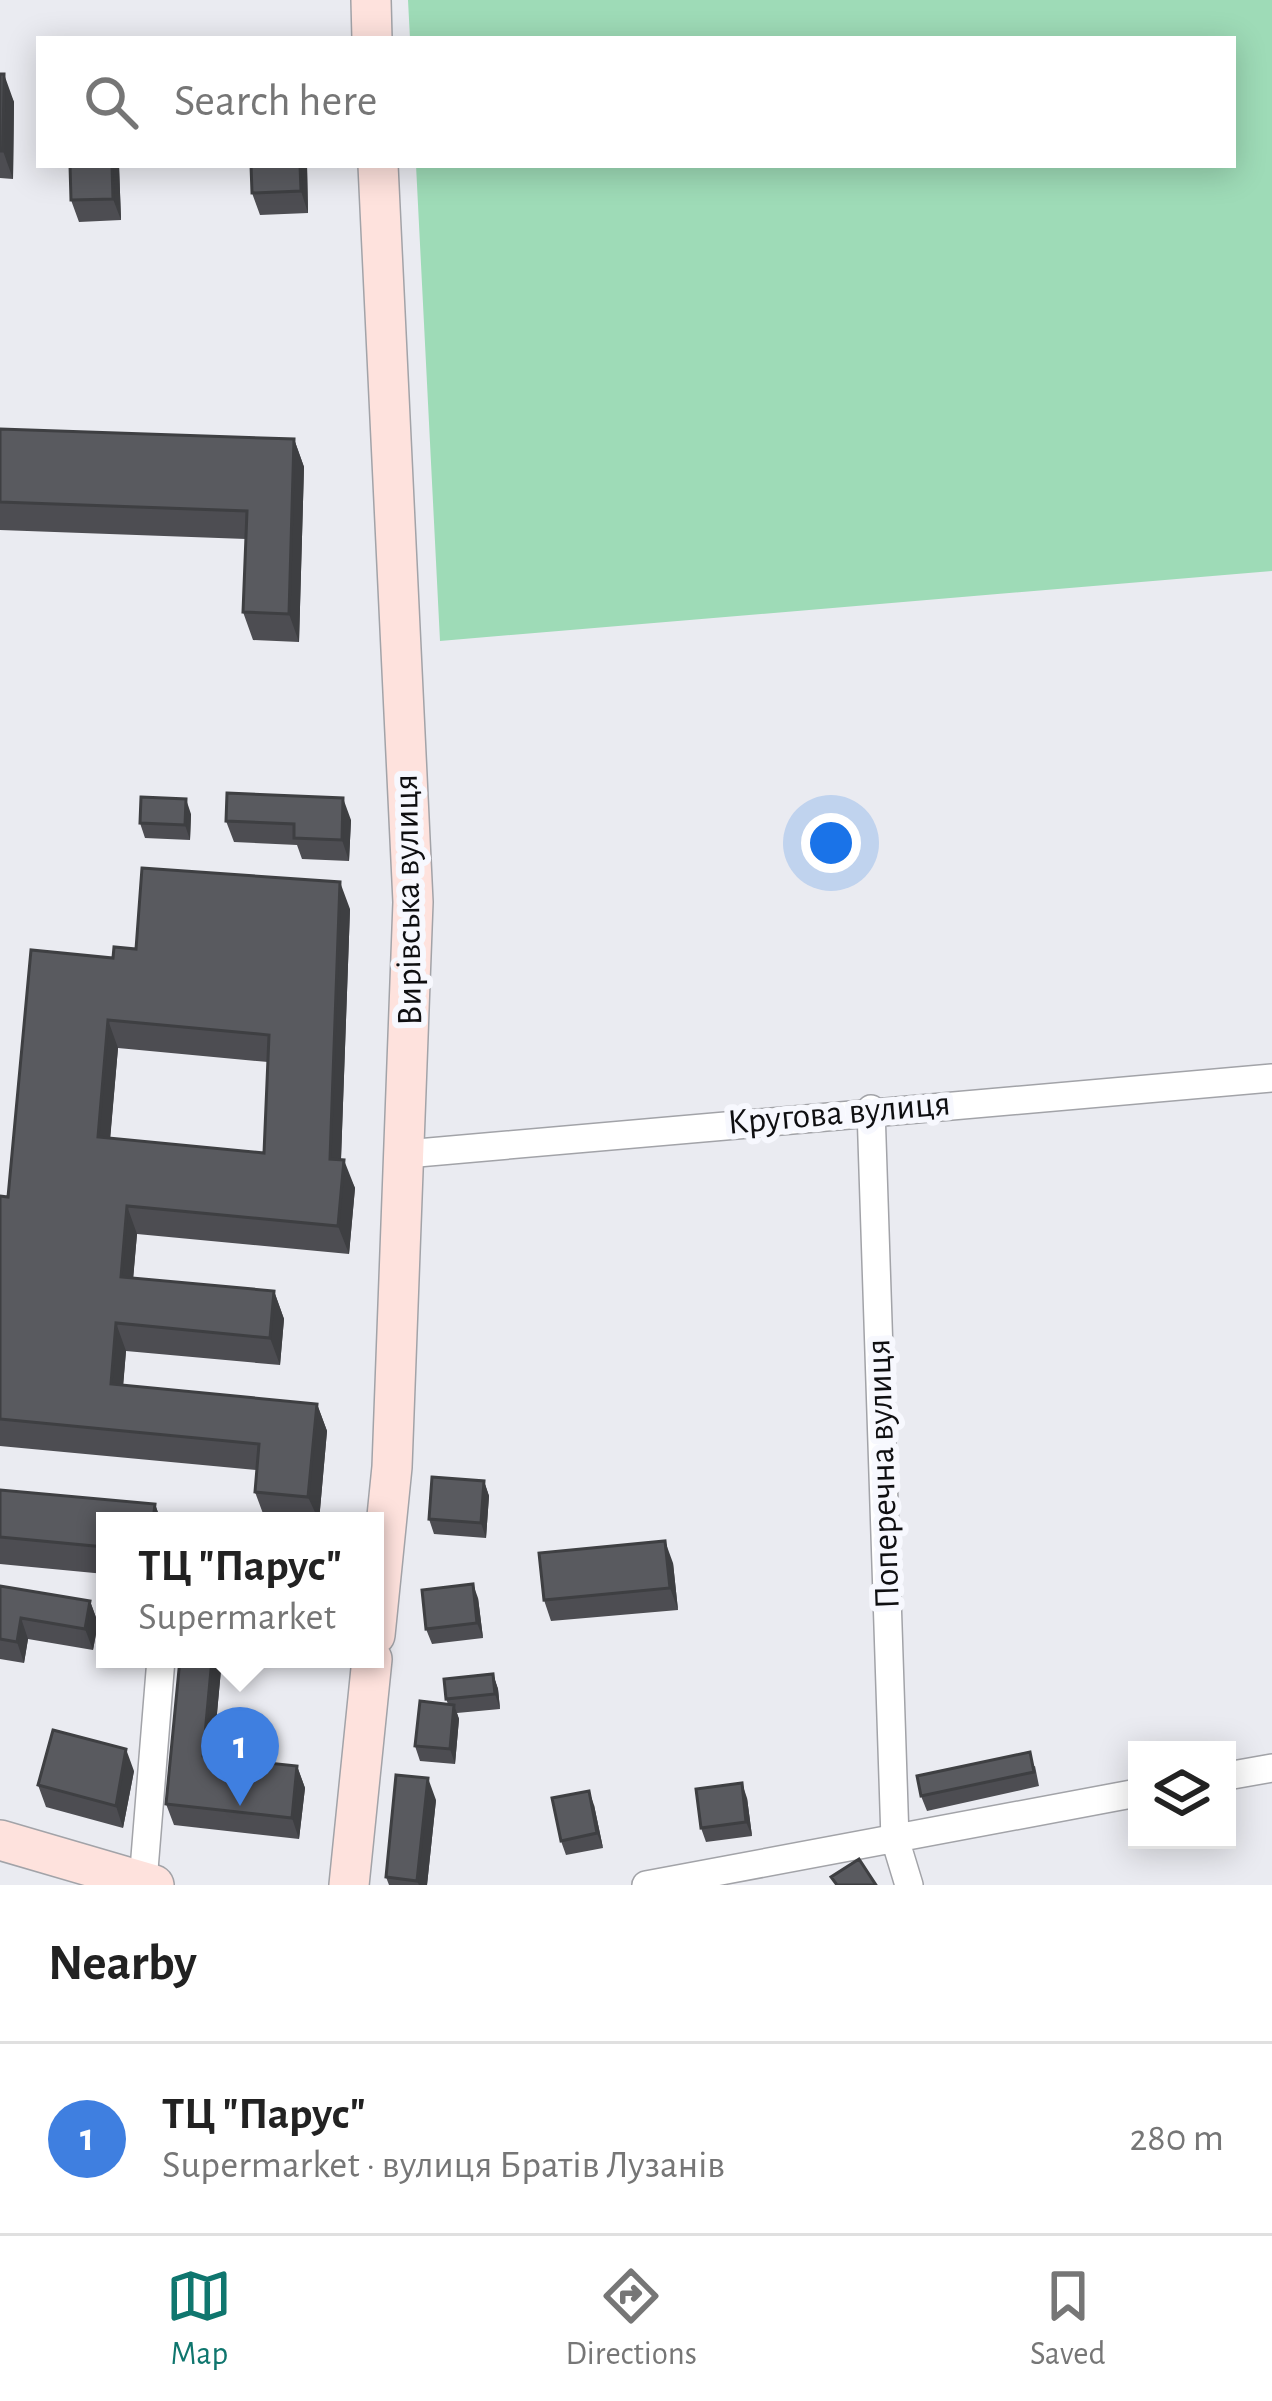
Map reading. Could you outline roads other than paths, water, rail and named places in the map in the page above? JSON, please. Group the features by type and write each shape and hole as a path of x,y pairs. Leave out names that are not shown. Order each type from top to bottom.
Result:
{"main road":[{"path":"370,0 372,36"},
{"name":"Вирівська вулиця","path":"378,168 413,902 392,1467 384,1546"},
{"path":"349,1885 372,1668"},
{"path":"0,1840 149,1883"}],"street":[{"name":"Кругова вулиця","path":"406,1154 871,1109 1272,1078"},
{"name":"Поперечна вулиця","path":"871,1109 895,1839 909,1885"},
{"path":"149,1883 161,1668"},
{"path":"1236,1774 1272,1768"},
{"path":"646,1885 1128,1795"}],"place":[{"name":"ТЦ \"Парус\"","path":"240,1806"}]}
